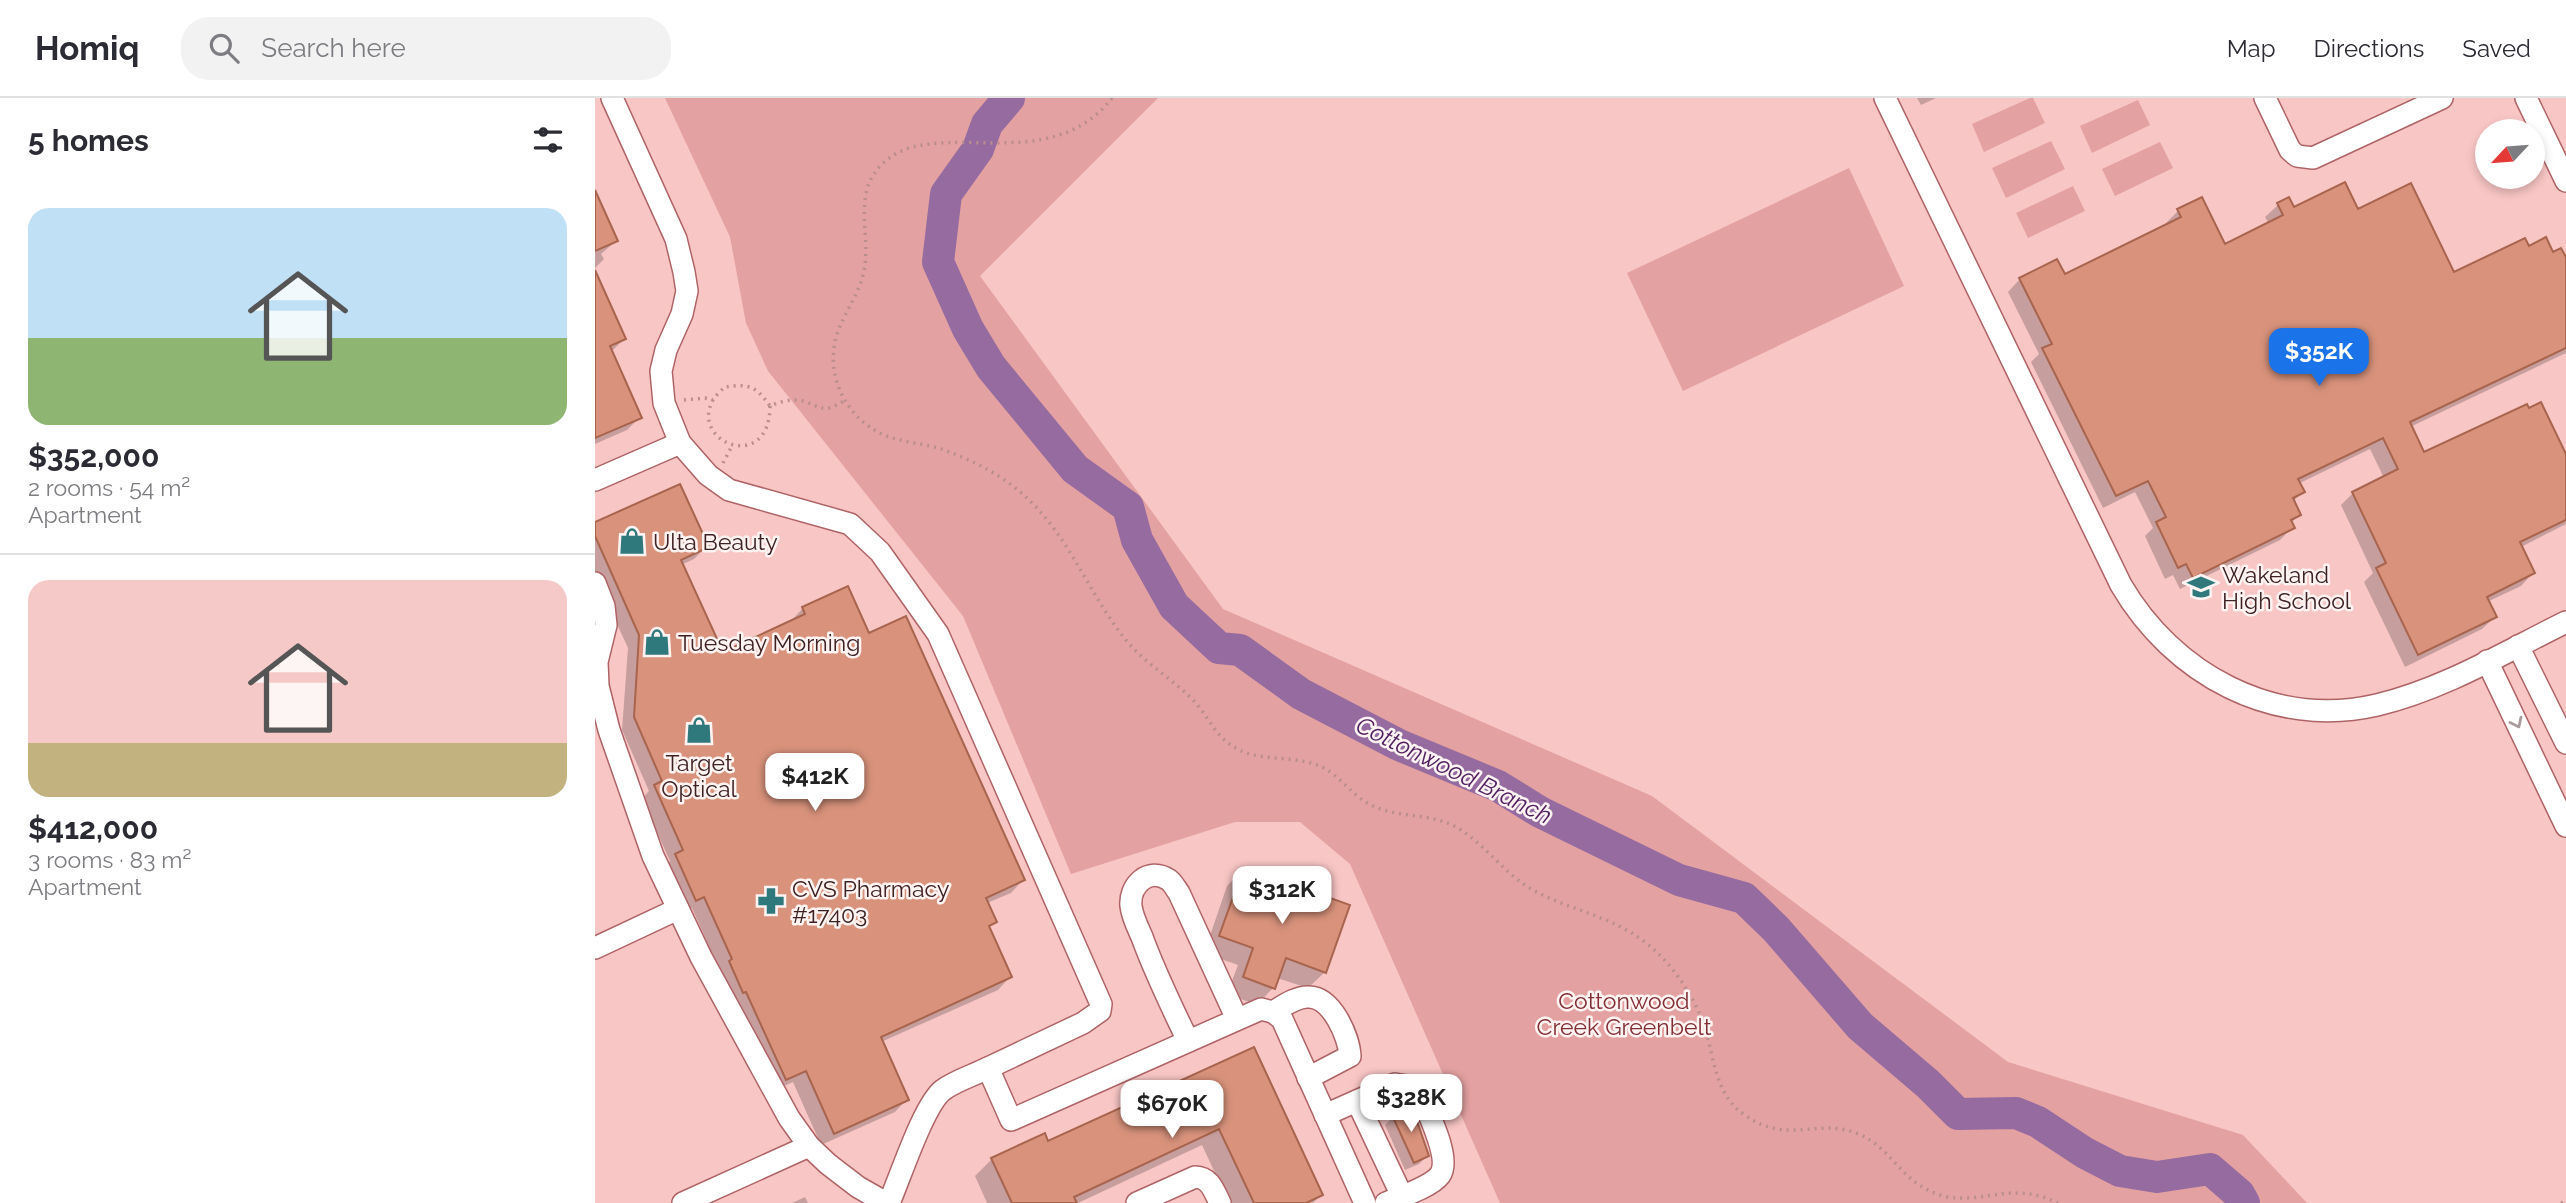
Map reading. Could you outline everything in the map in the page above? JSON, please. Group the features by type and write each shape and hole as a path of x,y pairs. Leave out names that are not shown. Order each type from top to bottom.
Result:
{"street":[{"path":"595,583 606,618 596,671 609,730 653,856 701,957 769,1085 809,1146 845,1178 887,1203 932,1103 942,1090 1083,1023 1100,1011 1101,1004 938,634 880,552 850,524 729,490 708,475 680,443 664,403 661,371 666,350 682,314 687,290 684,272 676,239 612,98"},
{"path":"1885,98 2121,585 2137,611 2166,645 2203,674 2260,700 2316,709 2360,708 2431,687 2566,622"},
{"path":"2265,98 2290,150 2297,156 2304,157 2321,155 2434,102"},
{"path":"2526,98 2566,181"},
{"path":"595,480 680,443"},
{"path":"2518,646 2566,743"},
{"path":"2487,661 2566,826"},
{"path":"1188,1041 1152,964 1131,908 1132,893 1137,882 1146,877 1157,876 1169,880 1179,892 1237,1019"},
{"path":"595,948 678,909"},
{"path":"1273,1012 1308,996 1322,1000 1341,1024 1349,1042 1350,1056 1308,1078"},
{"path":"988,1068 1011,1120 1261,1009 1273,1012 1282,1019 1364,1203"},
{"path":"1325,1115 1395,1084 1419,1091 1443,1152 1444,1167 1439,1177 1394,1199 1357,1101"},
{"path":"683,1203 809,1146"},
{"path":"1137,1203 1195,1177 1207,1180 1220,1203"}],"path":[{"path":"994,136 1006,138 1057,135 1084,124 1112,98"},
{"path":"890,152 877,165 865,197 866,260 862,282 834,344 835,376 844,401 853,413 881,434 937,447 971,461 1030,500 1057,532 1080,566 1103,610 1127,642 1145,661 1189,696 1202,710 1216,733 1232,747 1249,754 1292,758 1325,769 1358,798 1378,808 1432,817 1459,828 1529,888 1559,902 1597,914 1625,928 1650,946 1671,967 1690,996 1704,1026 1717,1080 1728,1101 1743,1115 1764,1126 1784,1131 1833,1128 1856,1133 1879,1146 1915,1185 1948,1197 2032,1193 2058,1203"},
{"path":"742,385 759,391 770,406 770,421 763,433 753,442 742,446 732,446 716,434 709,418 713,400 724,387 742,385"},
{"path":"664,403 705,398 713,400"},
{"path":"770,406 784,400 801,400 817,408 831,409 844,401"}],"green space":[{"name":"Cottonwood Creek Greenbelt","path":"665,98 1158,98 980,276 1223,609 1652,796 2008,1062 2243,1135 2307,1203 1500,1203 1350,864 1300,822 1235,822 1071,874 963,616 768,371 746,323 730,237"},
{"path":"2033,98 2045,123 1984,152 1972,124"},
{"path":"2138,100 2150,125 2092,153 2080,126"},
{"path":"2051,141 2065,169 2006,198 1992,168"},
{"path":"2160,142 2173,168 2115,196 2102,169"},
{"path":"1849,168 1904,286 1683,391 1627,273"},
{"path":"2073,186 2085,211 2028,238 2016,213"}],"building":[{"path":"2345,182 2358,209 2411,183 2454,272 2525,238 2529,246 2546,237 2553,252 2561,248 2566,257 2566,348 2410,422 2424,452 2527,404 2529,408 2541,402 2566,454 2566,520 2520,542 2535,573 2487,597 2497,617 2418,655 2376,568 2386,563 2352,492 2398,469 2383,438 2298,479 2305,492 2293,498 2301,515 2291,520 2295,528 2193,578 2186,564 2178,568 2156,522 2166,517 2148,481 2116,496 2042,348 2052,344 2019,278 2057,259 2065,274 2181,217 2177,209 2202,197 2225,244 2283,215 2277,203 2289,197 2294,207"},
{"path":"595,190 618,241 595,251"},
{"path":"595,270 626,339 610,346 642,418 595,438"},
{"path":"680,484 709,547 681,560 723,652 805,614 802,607 848,586 869,633 906,616 1025,880 986,898 997,922 989,926 1012,977 881,1037 909,1100 834,1134 806,1071 786,1080 746,992 743,993 729,961 732,959 704,897 696,901 675,854 683,850 654,785 662,781 634,717 639,635 595,536 595,522"},
{"path":"1244,867 1350,905 1326,973 1286,958 1275,989 1243,977 1253,948 1219,936"},
{"path":"1254,1047 1323,1195 1306,1203 1254,1203 1219,1129 1074,1197 1077,1203 1012,1203 991,1158 1045,1133 1048,1141"},
{"path":"1412,1107 1429,1156 1414,1163 1392,1115"}],"waterway":[{"path":"987,124 996,98"},
{"name":"Cottonwood Branch","path":"1009,98 987,124 978,149 946,194 938,262 968,329 991,367 1075,469 1128,507 1137,540 1174,606 1219,648 1240,650 1301,694 1399,745 1498,786 1540,812 1679,880 1744,898 1776,929 1860,1026 1928,1084 1958,1114 2016,1113 2038,1122 2085,1153 2120,1171 2157,1177 2210,1169 2239,1194 2244,1203"}],"place":[{"name":"Ulta Beauty","path":"632,541"},
{"name":"Wakeland High School","path":"2201,587"},
{"name":"Tuesday Morning","path":"657,642"},
{"name":"Target Optical","path":"699,730"},
{"name":"CVS Pharmacy #17403","path":"771,901"}]}
